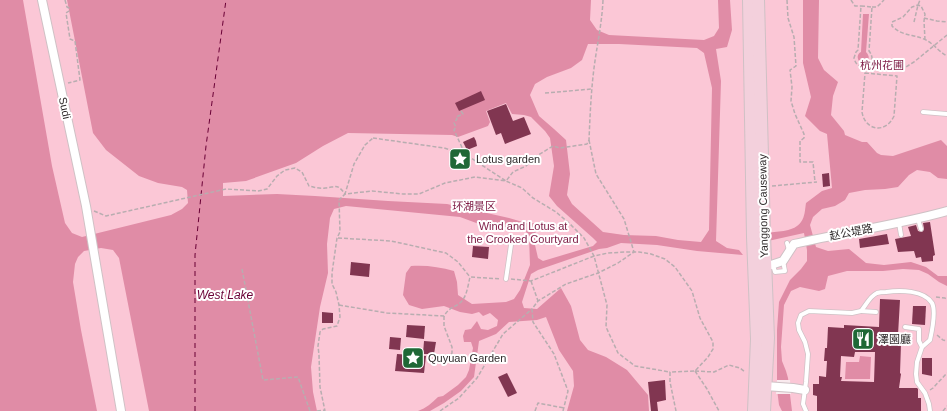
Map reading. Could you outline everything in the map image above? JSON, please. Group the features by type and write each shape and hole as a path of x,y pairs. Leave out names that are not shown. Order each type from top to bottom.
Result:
{"main road":[{"name":"Yanggong Causeway","path":"749,0 753,237 757,339 754,411"},
{"name":"Yanggong Causeway","path":"758,0 762,186 769,265 768,338 771,386 764,411"}],"street":[{"name":"Sudi","path":"42,0 88,216 121,411"},
{"name":"赵公堤路","path":"769,265 783,261 794,244 832,235 918,219 947,211"},
{"path":"771,386 805,390"}],"lane":[{"path":"923,112 947,114"},
{"path":"918,219 921,229"},
{"path":"899,222 901,235"},
{"path":"506,279 512,238"},
{"path":"788,243 789,253"},
{"path":"861,311 872,296 878,292 912,292 927,297 932,302 934,309 932,332 930,340 922,347 917,362 916,374 917,382 925,392 930,411"},
{"path":"806,411 803,404 808,354 805,342 799,330 798,323 800,315 809,311 852,313 861,311 876,312"},
{"path":"905,328 919,329 919,341 922,347"}],"path":[{"path":"60,85 80,80 75,41 70,39 66,12 70,11 65,0"},
{"path":"603,0 601,29 594,68 589,140 596,174 624,219 634,252"},
{"path":"787,0 788,18 794,37 796,66 790,70 792,87 791,101 804,134 804,138 800,141 800,162 813,162 814,182"},
{"path":"851,0 855,6 872,7 877,7 884,0"},
{"path":"914,22 920,0"},
{"path":"918,5 921,6 925,14 925,40"},
{"path":"918,5 912,7 903,17 892,22 892,26 903,34 925,40 934,45 941,53 947,56"},
{"path":"861,6 858,50 854,58 856,64 862,67 868,66 872,59 869,51 872,7"},
{"path":"924,18 947,22"},
{"path":"902,70 947,35 947,32"},
{"path":"865,73 897,76 894,116 889,125 879,128 869,125 863,117 862,112 865,73"},
{"path":"545,93 592,89"},
{"path":"461,110 463,114 456,117 457,119 454,124 456,127 454,130 465,154"},
{"path":"346,194 354,164 365,145 373,138 444,148 465,154 506,181 522,188 533,198 556,212 584,238 594,256 607,305 606,327 618,353 635,366 670,372 714,372 729,365 740,368 750,377 756,378"},
{"path":"506,181 513,172 526,166 535,157 552,146 560,148 586,144 589,140"},
{"path":"86,206 106,216 226,189 258,191 267,189 277,176 285,170 295,168 302,172 309,186 327,188 335,186 342,188 346,194"},
{"path":"317,411 325,410 320,387 320,355 318,346 320,332 323,329 337,326 340,316 336,292 332,284 337,238 340,232 339,200 346,194 372,191 419,194 445,183 475,177 506,181"},
{"path":"762,186 817,182"},
{"path":"337,238 391,241 446,253 458,262 470,277 531,281 594,256 608,253 634,252 651,254 665,259 675,267 692,290 700,318 714,342 713,349 708,357 695,371"},
{"path":"440,411 459,398 477,378 503,334 532,309 538,300 566,284 598,273 618,264 634,252"},
{"path":"242,269 263,380 298,377 310,411"},
{"path":"444,365 452,353 452,347 444,326 444,316 447,310 462,301 470,277"},
{"path":"531,281 538,300"},
{"path":"927,297 938,297 947,300"},
{"path":"339,305 388,313 444,316"},
{"path":"532,309 533,322 554,354 568,391 563,411"},
{"path":"932,332 943,340 947,341"},
{"path":"695,371 719,411"},
{"path":"670,372 670,382 676,411"},
{"path":"925,392 934,388 947,373"},
{"path":"535,411 538,403 564,408"},
{"path":"943,411 947,406"}],"green space":[{"name":"环湖景区","path":"0,0 947,0 947,411 0,411"}],"water":[{"name":"West Lake","path":"0,0 23,0 52,166 65,223 72,233 82,237 171,215 182,209 188,203 187,190 182,187 158,183 139,176 106,150 93,133 67,0 591,0 590,20 597,30 609,35 704,40 714,36 719,28 718,0 730,0 732,30 727,47 716,49 721,81 716,241 727,248 739,250 743,255 697,251 657,245 621,243 538,270 531,274 522,302 524,308 537,309 561,288 571,306 580,340 588,350 606,357 627,370 648,395 649,411 567,411 574,386 573,371 559,350 546,317 537,320 509,322 496,334 479,341 474,377 461,391 444,403 430,411 418,411 429,405 438,397 443,396 466,377 469,370 473,348 471,342 464,342 463,336 465,330 471,329 477,321 481,329 488,330 497,326 498,320 490,313 483,316 479,312 472,314 460,312 444,306 422,309 409,305 403,295 406,273 411,266 443,268 454,271 458,295 472,304 506,302 514,299 520,290 530,265 529,236 525,230 479,224 460,217 346,206 334,209 330,218 327,244 328,273 320,307 311,367 313,392 317,411 149,411 119,258 113,250 101,248 84,251 78,257 75,264 73,282 97,411 0,411","holes":["588,44 697,48 704,53 712,88 709,230 701,242 656,236 624,235 603,232 572,204 567,195 570,174 566,140 539,116 530,95 535,84 547,77 571,68 582,60","506,103 512,114 531,117 550,138 554,166 549,196 557,206 597,242 593,246 543,261 538,258 535,245 536,223 526,223 447,204 277,194 223,196 223,183 246,181 296,163 323,146 348,133 452,135 458,137 488,126 490,122 486,111"]},
{"path":"803,0 819,0 818,58 824,70 838,82 833,96 831,115 844,131 845,135 862,142 867,142 877,153 881,155 893,156 941,140 947,146 947,179 938,178 930,172 917,170 909,175 898,187 849,193 845,200 835,206 822,209 813,217 810,225 816,247 828,251 849,249 866,263 884,265 911,262 926,267 938,276 947,276 947,286 919,270 903,269 883,271 847,271 828,276 825,289 819,291 800,287 791,291 784,305 781,347 782,361 788,378 792,411 782,411 779,405 777,389 777,330 779,302 790,280 807,261 807,250 804,233 768,241 768,233 794,228 803,218 806,203 822,191 832,188 827,134 820,131 805,116 811,97 803,63"},
{"path":"863,14 869,14 866,52 869,58 864,63 859,61 858,57 861,52"},
{"path":"860,356 871,357 870,379 845,379 846,362 859,362"}],"pier":[{"path":"777,380 790,380 791,394 776,394"}],"building":[{"path":"481,91 485,100 459,111 455,103"},
{"path":"506,104 513,121 524,117 531,134 505,144 501,133 496,135 487,111"},
{"path":"474,137 477,146 467,150 463,142"},
{"path":"829,173 830,186 823,187 822,174"},
{"path":"930,222 935,255 933,256 933,261 922,262 921,257 916,258 914,251 898,252 895,239 911,236 908,227 916,225 918,231 922,232 924,229 923,223"},
{"path":"887,234 889,244 860,248 859,239"},
{"path":"473,246 489,247 488,259 472,257"},
{"path":"351,262 370,264 369,277 350,275"},
{"path":"880,299 900,300 898,335 911,334 910,345 901,344 901,374 899,388 918,389 918,398 921,398 921,411 817,411 817,396 813,395 813,384 819,384 819,376 826,377 827,361 824,361 825,348 827,348 828,327 844,328 844,325 879,327","holes":["855,352 875,352 874,382 841,381 841,356 854,357"]},
{"path":"913,306 926,306 925,325 912,324"},
{"path":"322,312 333,313 333,323 322,323"},
{"path":"407,325 425,326 424,339 406,337"},
{"path":"390,337 401,338 400,350 389,349"},
{"path":"424,341 436,342 434,354 423,354"},
{"path":"397,354 426,356 424,373 395,371"},
{"path":"922,358 932,358 932,376 922,374"},
{"path":"507,373 517,393 508,397 498,377"},
{"path":"665,380 666,400 657,402 658,411 651,411 648,382"}],"ferry route":[{"path":"195,411 195,255 206,146 226,0"}],"place":[{"name":"Lotus garden","path":"460,159"},
{"name":"澤園廳","path":"863,339"},
{"name":"Quyuan Garden","path":"413,358"}],"park label":[{"name":"杭州花圃","path":"882,65"},
{"name":"Wind and Lotus at the Crooked Courtyard","path":"523,232"}]}
